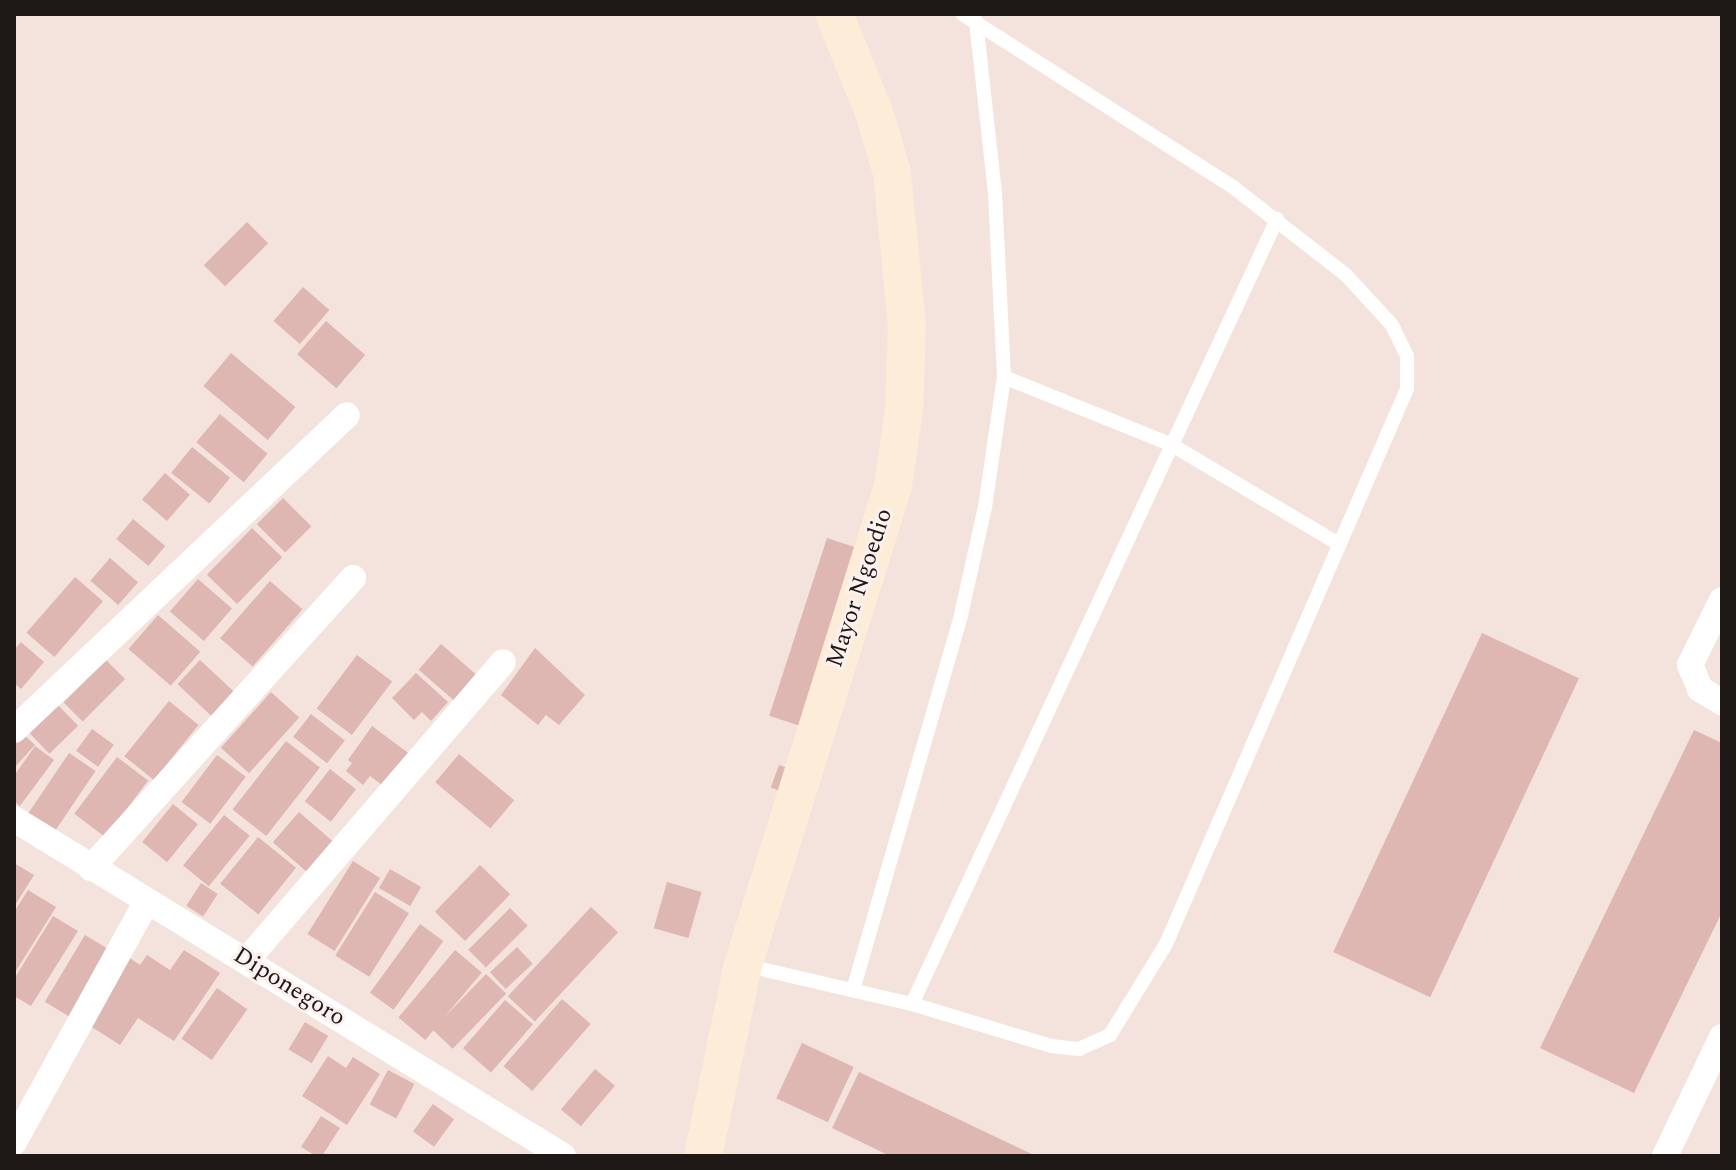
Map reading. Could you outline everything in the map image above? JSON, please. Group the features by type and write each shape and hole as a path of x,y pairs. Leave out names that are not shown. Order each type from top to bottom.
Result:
{"street":[{"name":"Mayor Ngoedio","path":"703,1156 743,965 893,486 904,410 907,326 892,173 874,112 834,14"},
{"path":"14,730 347,415"},
{"path":"91,868 353,578"},
{"path":"1722,600 1690,665 1700,689 1722,702"},
{"path":"246,961 503,662"},
{"name":"Diponegoro","path":"14,819 563,1156"},
{"path":"14,1142 147,901"},
{"path":"1665,1156 1722,1037"}],"lane":[{"path":"743,965 912,1004 1051,1046 1079,1049 1110,1035 1142,990 1166,944 1407,389 1407,356 1376,307 1277,219 970,17"},
{"path":"853,990 961,615 985,507 1004,377 995,193 970,17"},
{"path":"912,1004 1277,219"},
{"path":"1004,377 1172,445 1339,544"}],"building":[{"path":"247,222 268,243 225,286 204,265"},
{"path":"303,287 329,310 300,344 273,321"},
{"path":"326,321 365,355 336,388 297,354"},
{"path":"231,353 295,407 268,440 203,386"},
{"path":"220,414 267,454 244,482 196,442"},
{"path":"192,447 230,478 209,503 171,473"},
{"path":"165,473 190,495 167,521 142,499"},
{"path":"283,498 311,526 285,552 257,524"},
{"path":"133,519 165,546 148,566 116,539"},
{"path":"252,528 282,557 237,604 207,575"},
{"path":"827,538 857,548 800,726 769,716"},
{"path":"110,558 138,582 118,605 90,581"},
{"path":"75,577 103,601 54,657 26,633"},
{"path":"198,579 232,609 204,641 170,611"},
{"path":"270,581 302,609 253,667 220,638"},
{"path":"158,615 200,652 171,686 128,649"},
{"path":"1482,633 1579,678 1430,997 1333,952"},
{"path":"21,642 44,662 21,689 14,683 14,650"},
{"path":"441,644 481,679 459,704 419,670"},
{"path":"535,648 585,695 559,725 546,715 538,725 501,695"},
{"path":"357,655 392,681 352,735 317,709"},
{"path":"106,660 125,679 83,722 64,702"},
{"path":"200,660 234,692 212,716 177,684"},
{"path":"416,673 448,702 431,721 422,712 414,720 392,698"},
{"path":"271,692 299,717 249,773 221,748"},
{"path":"169,701 199,725 154,780 124,756"},
{"path":"58,705 78,726 49,754 29,733"},
{"path":"311,714 345,740 327,763 293,737"},
{"path":"372,726 411,755 386,788 370,776 363,785 346,771 352,763 348,760"},
{"path":"92,729 114,745 98,767 76,751"},
{"path":"1694,730 1722,743 1722,912 1634,1093 1540,1048"},
{"path":"23,734 35,745 14,768 14,744"},
{"path":"286,741 320,767 266,836 232,810"},
{"path":"35,746 54,760 20,806 14,801 14,776"},
{"path":"69,753 96,771 54,832 28,814"},
{"path":"459,754 514,800 490,829 435,782"},
{"path":"217,755 246,777 210,824 181,802"},
{"path":"117,757 148,780 105,837 74,814"},
{"path":"779,765 798,772 790,794 771,788"},
{"path":"330,769 356,789 331,822 305,801"},
{"path":"173,804 198,824 167,862 142,842"},
{"path":"299,812 333,842 307,872 273,842"},
{"path":"224,815 250,836 209,886 183,866"},
{"path":"258,837 296,868 258,914 220,884"},
{"path":"353,861 380,878 335,951 307,934"},
{"path":"14,863 34,875 14,907"},
{"path":"480,865 510,894 465,941 435,912"},
{"path":"390,869 421,887 410,906 379,888"},
{"path":"667,882 702,892 688,938 654,928"},
{"path":"201,883 218,894 203,917 186,906"},
{"path":"28,890 56,907 14,974 14,912"},
{"path":"375,892 409,913 369,977 335,956"},
{"path":"591,907 618,932 535,1021 508,996"},
{"path":"510,908 528,926 486,967 468,950"},
{"path":"53,916 78,931 31,1006 14,996 14,979"},
{"path":"420,924 443,941 393,1010 370,993"},
{"path":"85,935 110,950 70,1017 45,1002"},
{"path":"517,947 533,964 506,989 490,972"},
{"path":"184,950 220,973 174,1041 138,1018 120,1045 87,1024 130,958 140,965 147,955 170,970"},
{"path":"455,950 482,972 425,1040 398,1017"},
{"path":"486,974 506,993 453,1049 433,1029"},
{"path":"217,988 247,1009 212,1060 181,1039"},
{"path":"562,999 591,1024 532,1091 504,1066"},
{"path":"505,1000 533,1024 491,1073 463,1048"},
{"path":"305,1022 328,1036 312,1063 289,1049"},
{"path":"802,1043 854,1067 828,1122 776,1098"},
{"path":"328,1056 346,1068 353,1057 380,1074 347,1125 302,1096"},
{"path":"595,1069 615,1086 581,1126 561,1110"},
{"path":"388,1070 414,1084 396,1119 370,1104"},
{"path":"859,1072 1036,1156 890,1156 832,1128"},
{"path":"433,1104 454,1119 434,1147 413,1132"},
{"path":"321,1116 340,1128 322,1156 316,1156 301,1147"}]}
